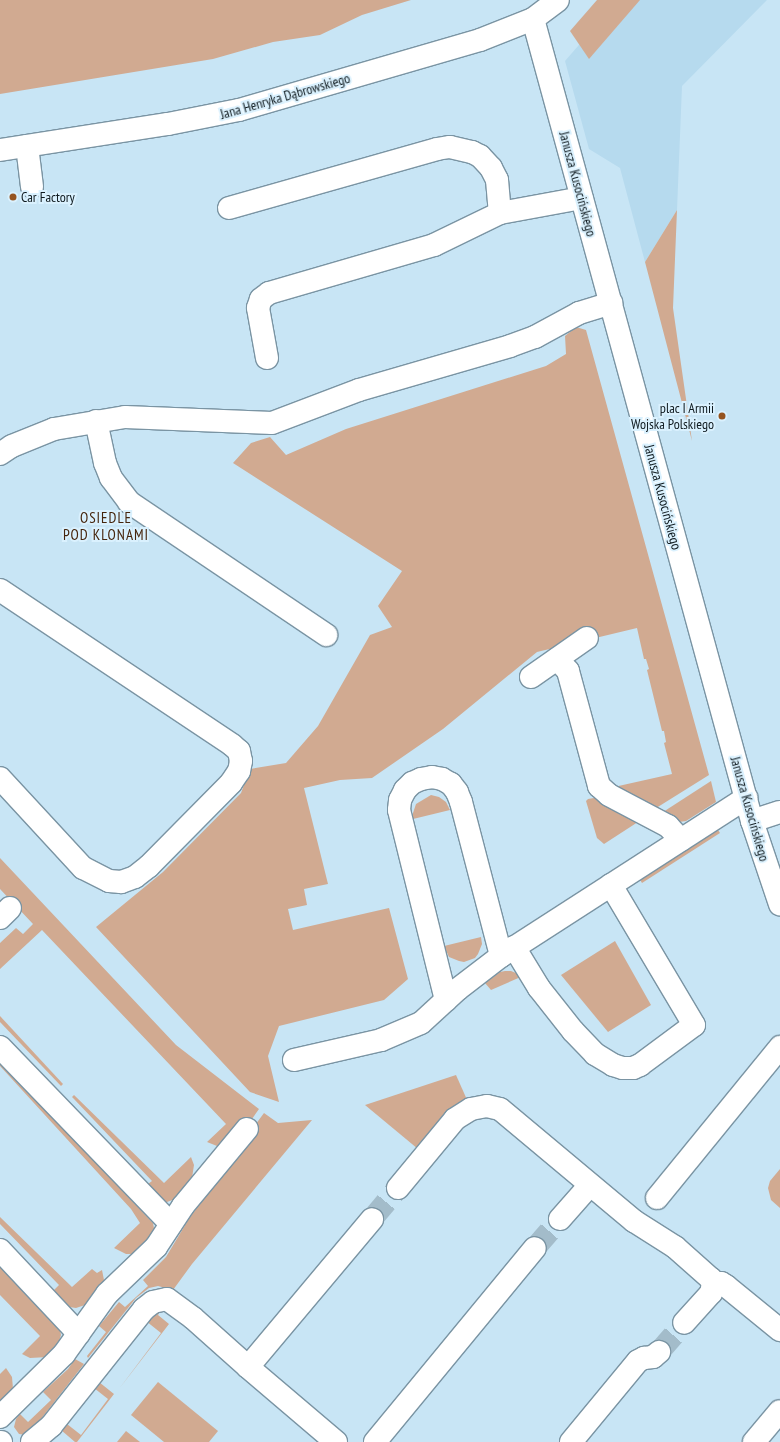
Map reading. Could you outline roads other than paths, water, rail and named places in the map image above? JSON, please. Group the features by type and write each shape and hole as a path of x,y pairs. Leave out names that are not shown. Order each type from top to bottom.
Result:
{"street":[{"name":"Jana Henryka Dąbrowskiego","path":"0,150 168,124 239,110 480,40 533,19 558,0"},
{"name":"Janusza Kusocińskiego","path":"533,19 752,821 780,904"},
{"path":"27,146 32,187"},
{"path":"229,208 437,149 450,147 463,148 480,156 491,168 497,180 500,212"},
{"path":"267,358 258,308 261,299 269,293 434,244 500,212 582,198"},
{"path":"0,454 12,446 54,429 96,421 150,417 272,423 359,390 510,346 535,337 579,313 611,303"},
{"path":"96,421 105,463 111,478 129,502 326,635"},
{"path":"0,590 232,745 238,751 241,761 239,771 231,784 149,866 135,876 122,882 109,881 83,868 0,778"},
{"path":"531,677 587,638"},
{"path":"556,659 568,671 599,786 608,795 668,826 681,840"},
{"path":"446,1000 399,810 400,800 405,790 412,783 432,777 442,779 451,784 457,792 508,952 573,1031 595,1054 612,1065 623,1068 640,1065 694,1025 611,885"},
{"path":"294,1060 397,1034 421,1023 446,1000 508,952 746,798"},
{"path":"752,821 780,812"},
{"path":"0,1047 170,1224"},
{"path":"657,1198 780,1047"},
{"path":"398,1188 455,1119 472,1109 487,1106 500,1109 634,1221 675,1247 711,1279 713,1283 711,1292 684,1323"},
{"path":"0,1417 64,1354 107,1294 156,1247 183,1206 247,1129"},
{"path":"560,1219 590,1185"},
{"path":"248,1366 372,1218"},
{"path":"375,1442 535,1248"},
{"path":"0,1250 79,1334"},
{"path":"713,1283 721,1283 726,1286 780,1330"},
{"path":"32,1442 51,1426 144,1309 153,1302 167,1299 193,1318 336,1442"},
{"path":"571,1442 638,1361 644,1358 653,1357 659,1352"},
{"path":"754,1442 780,1411"}],"tunnel":[{"path":"372,1219 398,1188"},
{"path":"535,1248 560,1219"},
{"path":"659,1352 684,1323"}],"place":[{"name":"Car Factory","path":"13,197"},
{"name":"plac I Armii Wojska Polskiego","path":"722,416"}],"district":[{"name":"OSIEDLE POD KLONAMI","path":"106,526"}]}
